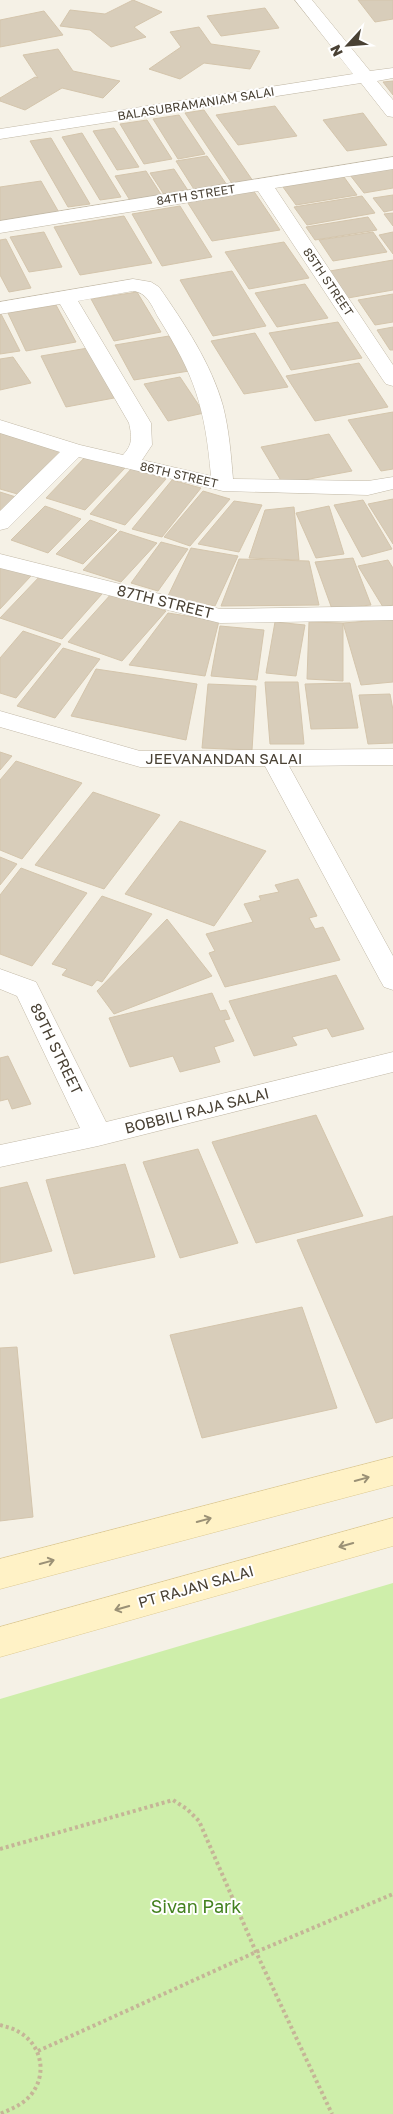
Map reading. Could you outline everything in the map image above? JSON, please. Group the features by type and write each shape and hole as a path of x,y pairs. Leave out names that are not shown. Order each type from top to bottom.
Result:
{"main road":[{"path":"0,1574 393,1471"},
{"name":"PT RAJAN SALAI","path":"0,1642 393,1532"}],"street":[{"path":"303,0 393,112"},
{"name":"BALASUBRAMANIAM SALAI","path":"0,134 393,73"},
{"name":"84TH STREET","path":"0,227 393,163"},
{"name":"85TH STREET","path":"263,184 393,380"},
{"path":"0,308 133,285 144,286 152,291 199,371 209,394 217,425 223,485"},
{"path":"65,296 140,423 143,434 142,447 128,463"},
{"name":"86TH STREET","path":"0,426 74,450 223,485 368,488 393,483"},
{"path":"0,523 74,450"},
{"name":"87TH STREET","path":"0,560 220,616 393,613"},
{"name":"JEEVANANDAN SALAI","path":"0,719 140,760 274,760 393,757"},
{"path":"274,760 393,980"},
{"name":"89TH STREET","path":"0,979 27,989 98,1135"},
{"name":"BOBBILI RAJA SALAI","path":"0,1156 98,1135 393,1062"}],"path":[{"path":"0,1849 172,1800 187,1809 199,1821 256,1952 332,2114"},
{"path":"38,2050 256,1952 393,1894"},
{"path":"0,2026 15,2028 29,2037 38,2050 41,2069 38,2085 28,2100 14,2110 0,2114"}],"green space":[{"name":"Sivan Park","path":"393,1583 393,2114 0,2114 0,1699"}],"building":[{"path":"133,0 162,12 134,27 146,37 111,47 90,30 60,26 70,10 105,14"},
{"path":"358,0 393,0 393,19 375,22"},
{"path":"265,8 279,28 221,36 207,16"},
{"path":"44,11 63,35 0,47 0,20"},
{"path":"199,27 211,44 260,51 250,69 204,63 180,79 149,69 181,47 170,32"},
{"path":"58,49 73,71 120,81 103,98 62,88 25,110 0,101 0,98 35,77 38,78 23,55"},
{"path":"393,81 393,95 383,82"},
{"path":"275,106 297,136 238,145 216,115"},
{"path":"204,110 253,181 233,185 185,113"},
{"path":"363,113 387,145 347,151 323,120"},
{"path":"179,115 205,154 178,159 153,119"},
{"path":"147,120 172,159 144,164 120,124"},
{"path":"114,128 139,167 117,170 93,131"},
{"path":"82,133 121,197 100,200 62,137"},
{"path":"51,138 90,204 68,207 30,141"},
{"path":"207,156 229,188 197,194 176,161"},
{"path":"393,168 393,188 364,193 350,175"},
{"path":"174,169 189,192 165,196 150,173"},
{"path":"146,171 162,196 131,202 115,176"},
{"path":"344,177 357,195 296,205 283,187"},
{"path":"41,181 61,216 0,226 0,187"},
{"path":"253,190 280,230 212,241 186,200"},
{"path":"393,195 393,210 384,212 373,198"},
{"path":"362,196 375,213 307,225 294,207"},
{"path":"180,206 212,257 162,266 132,214"},
{"path":"393,213 393,226 384,214"},
{"path":"124,216 152,263 80,275 54,227"},
{"path":"368,217 377,230 315,240 306,227"},
{"path":"44,232 62,267 29,272 10,237"},
{"path":"373,232 387,252 333,261 319,240"},
{"path":"393,232 393,254 379,235"},
{"path":"6,239 31,288 9,292 0,275 0,240"},
{"path":"284,242 309,278 249,289 225,252"},
{"path":"393,260 393,290 348,298 330,271"},
{"path":"232,271 266,326 213,336 180,280"},
{"path":"305,284 328,318 277,327 255,293"},
{"path":"137,292 161,332 114,341 91,299"},
{"path":"393,294 393,322 375,325 358,300"},
{"path":"56,305 76,342 26,351 8,313"},
{"path":"1,314 20,351 0,354"},
{"path":"338,322 362,358 291,370 269,333"},
{"path":"393,327 393,350 390,350 377,330"},
{"path":"255,333 288,387 244,394 211,341"},
{"path":"169,336 189,371 134,380 115,345"},
{"path":"88,348 114,398 66,407 41,356"},
{"path":"13,357 31,383 0,390 0,359"},
{"path":"359,363 388,407 315,421 286,376"},
{"path":"180,377 204,413 168,421 144,384"},
{"path":"393,412 393,469 381,471 348,420"},
{"path":"0,433 62,451 21,495 0,489"},
{"path":"329,434 352,471 283,484 261,447"},
{"path":"86,456 125,468 85,510 46,498"},
{"path":"132,468 166,479 125,525 90,514"},
{"path":"172,480 201,488 162,537 132,529"},
{"path":"203,491 230,499 190,546 164,537"},
{"path":"0,492 19,498 0,517"},
{"path":"393,499 393,544 368,504"},
{"path":"363,500 392,549 362,557 334,505"},
{"path":"234,501 262,505 239,552 198,544"},
{"path":"45,506 81,519 48,553 11,540"},
{"path":"329,506 344,554 316,558 296,513"},
{"path":"294,507 299,560 249,558 265,510"},
{"path":"90,520 117,530 83,564 56,554"},
{"path":"120,531 157,543 121,582 83,570"},
{"path":"161,542 188,549 158,591 131,583"},
{"path":"191,548 238,556 215,606 167,598"},
{"path":"353,558 371,605 332,609 315,562"},
{"path":"239,559 309,561 319,605 221,606"},
{"path":"388,560 393,568 393,605 383,607 358,566"},
{"path":"0,566 31,576 0,609"},
{"path":"42,574 102,594 62,639 0,618"},
{"path":"112,593 166,611 122,661 68,642"},
{"path":"168,613 219,621 205,676 129,665"},
{"path":"393,619 393,682 361,685 343,623"},
{"path":"275,622 305,625 296,676 266,673"},
{"path":"309,622 343,623 343,681 307,679"},
{"path":"220,626 264,630 257,680 211,676"},
{"path":"23,631 61,644 16,698 0,693 0,658"},
{"path":"63,648 100,659 55,718 17,706"},
{"path":"96,669 197,684 186,740 71,716"},
{"path":"265,682 298,682 304,744 270,744"},
{"path":"350,683 358,728 311,729 305,684"},
{"path":"208,684 256,686 252,750 202,748"},
{"path":"390,694 393,710 393,743 368,744 359,695"},
{"path":"0,752 12,756 0,770"},
{"path":"16,761 82,783 22,859 0,850 0,780"},
{"path":"93,792 160,815 104,889 35,865"},
{"path":"180,821 266,851 214,926 125,894"},
{"path":"0,857 17,864 0,885"},
{"path":"21,868 87,893 32,966 0,954 0,895"},
{"path":"298,879 317,916 309,918 315,929 323,927 340,960 225,987 209,953 215,951 206,934 253,922 244,904 261,900 259,896 279,892 275,885"},
{"path":"102,896 152,914 102,982 97,980 92,986 62,975 67,969 52,964"},
{"path":"167,919 212,976 114,1014 97,991"},
{"path":"336,975 364,1029 332,1037 327,1028 292,1037 297,1045 254,1056 229,1001"},
{"path":"212,993 220,1011 226,1010 230,1019 224,1020 234,1041 214,1047 220,1062 180,1072 173,1056 130,1067 109,1018"},
{"path":"8,1056 31,1104 12,1109 8,1099 0,1101 0,1058"},
{"path":"316,1115 363,1216 256,1243 212,1142"},
{"path":"198,1149 238,1243 180,1258 143,1162"},
{"path":"125,1164 155,1257 74,1274 46,1180"},
{"path":"27,1182 52,1251 0,1263 0,1188"},
{"path":"393,1216 393,1418 376,1423 297,1240"},
{"path":"302,1307 337,1408 202,1438 170,1335"},
{"path":"17,1347 33,1517 0,1521 0,1348"}]}
